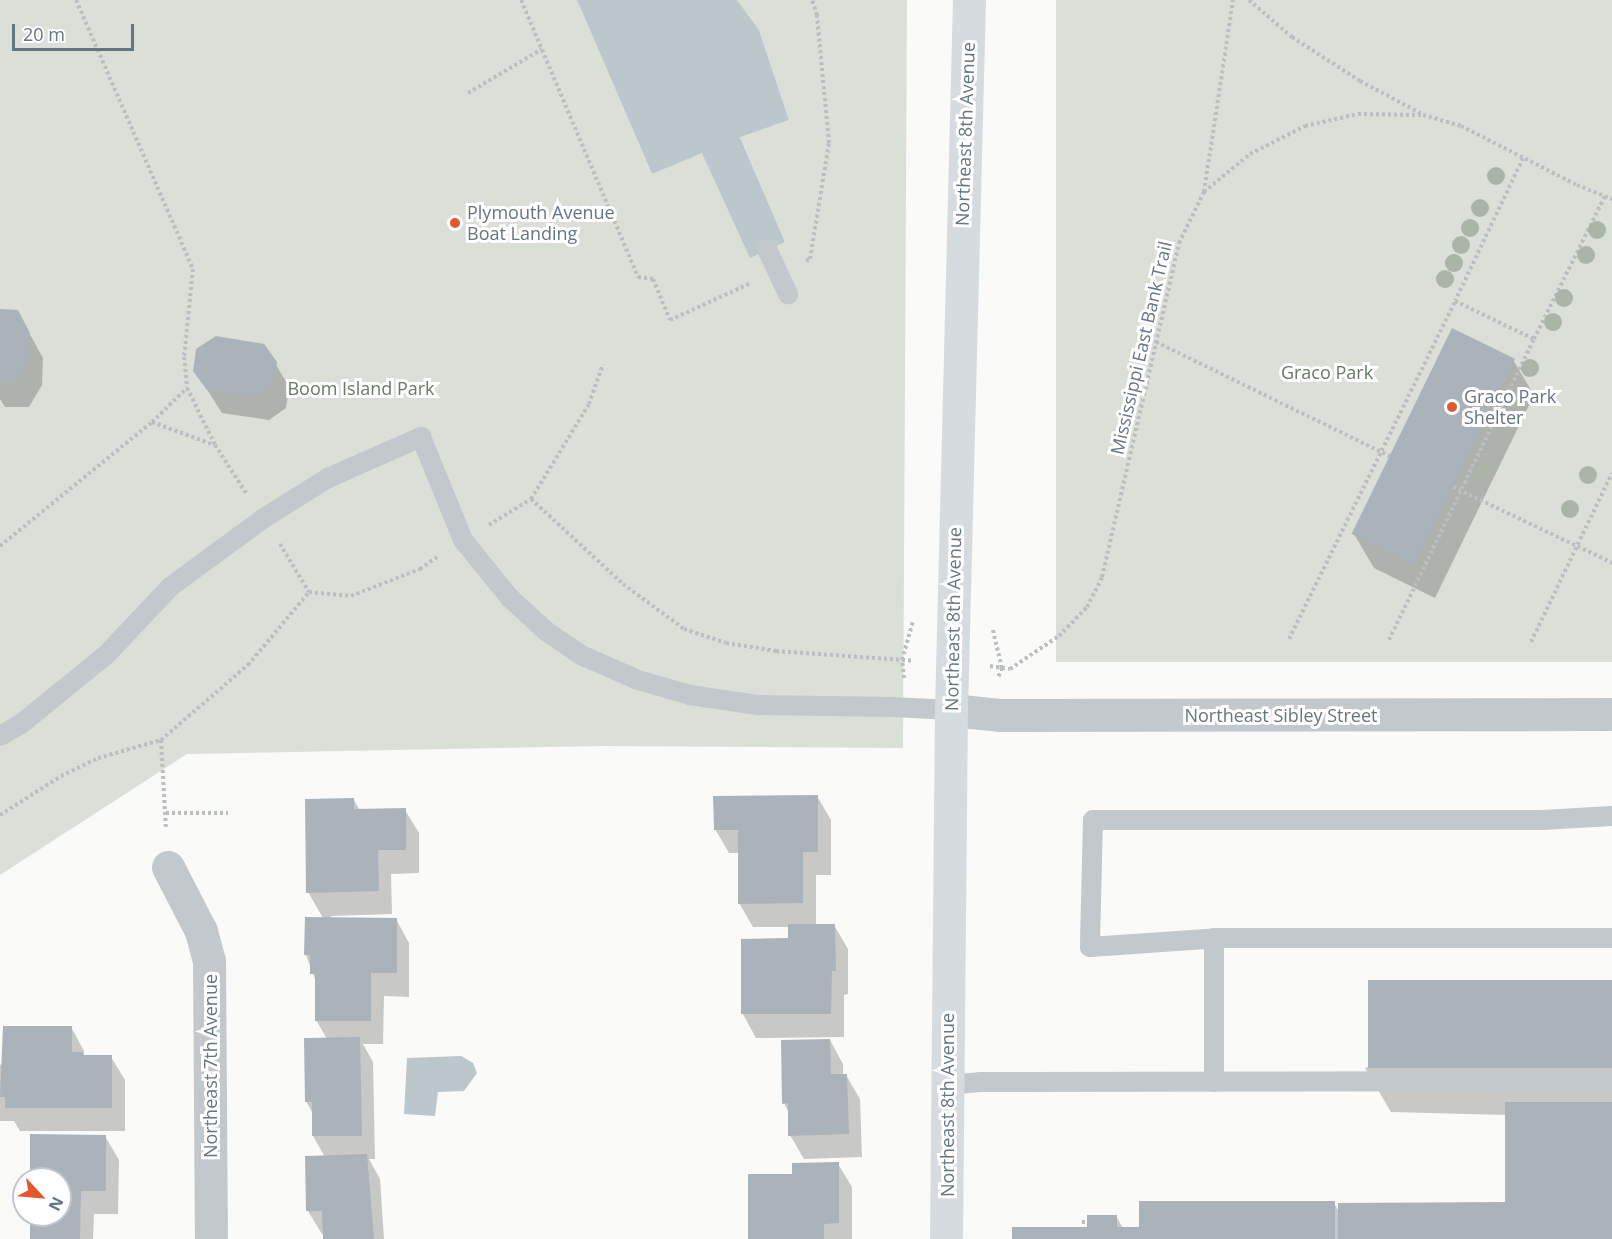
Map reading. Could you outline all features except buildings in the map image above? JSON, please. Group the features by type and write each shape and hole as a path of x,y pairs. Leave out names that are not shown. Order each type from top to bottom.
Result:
{"main road":[{"name":"Northeast 8th Avenue","path":"946,1239 951,710 969,0"}],"street":[{"name":"Northeast Sibley Street","path":"951,710 1000,715 1612,714"},
{"name":"Northeast 7th Avenue","path":"168,867 201,931 209,961 211,1239"}],"lane":[{"path":"767,249 788,294"},
{"path":"0,736 21,724 106,655 170,587 264,518 328,478 421,437 463,540 510,598 546,631 581,655 638,680 690,695 758,705 951,710"},
{"path":"1612,816 1542,820 1093,820 1090,947 1214,938 1612,938"},
{"path":"1214,938 1214,1082"},
{"path":"947,1085 980,1082 1612,1081"}],"path":[{"path":"76,0 193,269 184,357 187,388 215,445 264,518 309,592"},
{"path":"521,0 638,277 653,279 670,320 777,271 810,259 829,143 817,15 812,0"},
{"path":"1204,192 1233,0"},
{"path":"1249,0 1292,37 1360,81 1423,115"},
{"path":"468,93 542,50"},
{"name":"Mississippi East Bank Trail","path":"952,662 1010,669 1066,629 1087,607 1102,577 1179,243 1204,192 1250,154 1305,126 1358,114 1423,115 1461,126 1523,158 1612,199"},
{"path":"1289,639 1523,158"},
{"path":"1389,640 1605,196"},
{"path":"1455,301 1534,339"},
{"path":"1156,342 1390,456"},
{"path":"486,526 531,499 589,404 603,364"},
{"path":"0,546 152,422 187,388"},
{"path":"152,422 215,445"},
{"path":"1531,642 1612,473"},
{"path":"1453,487 1612,563"},
{"path":"531,499 623,584 684,629 726,643 776,651 952,662"},
{"path":"309,592 351,596 420,568 446,551"},
{"path":"0,815 61,776 98,758 161,740 248,664 309,592"},
{"path":"161,740 168,867"},
{"path":"165,813 228,813"},
{"path":"1082,1222 1087,1222"}],"green space":[{"name":"Boom Island Park","path":"0,0 577,0 652,174 702,152 767,249 785,242 740,136 789,120 759,30 737,0 907,0 903,748 602,746 187,754 0,875"},
{"name":"Graco Park","path":"1056,0 1612,0 1612,662 1056,662"}],"shaded area":[{"path":"577,0 737,0 759,30 789,120 740,137 785,242 750,258 702,153 652,174"},
{"path":"461,1056 473,1063 477,1073 464,1091 438,1092 435,1116 404,1114 407,1058"}],"place":[{"name":"Plymouth Avenue Boat Landing","path":"455,223"},
{"name":"Graco Park Shelter","path":"1452,407"}]}
